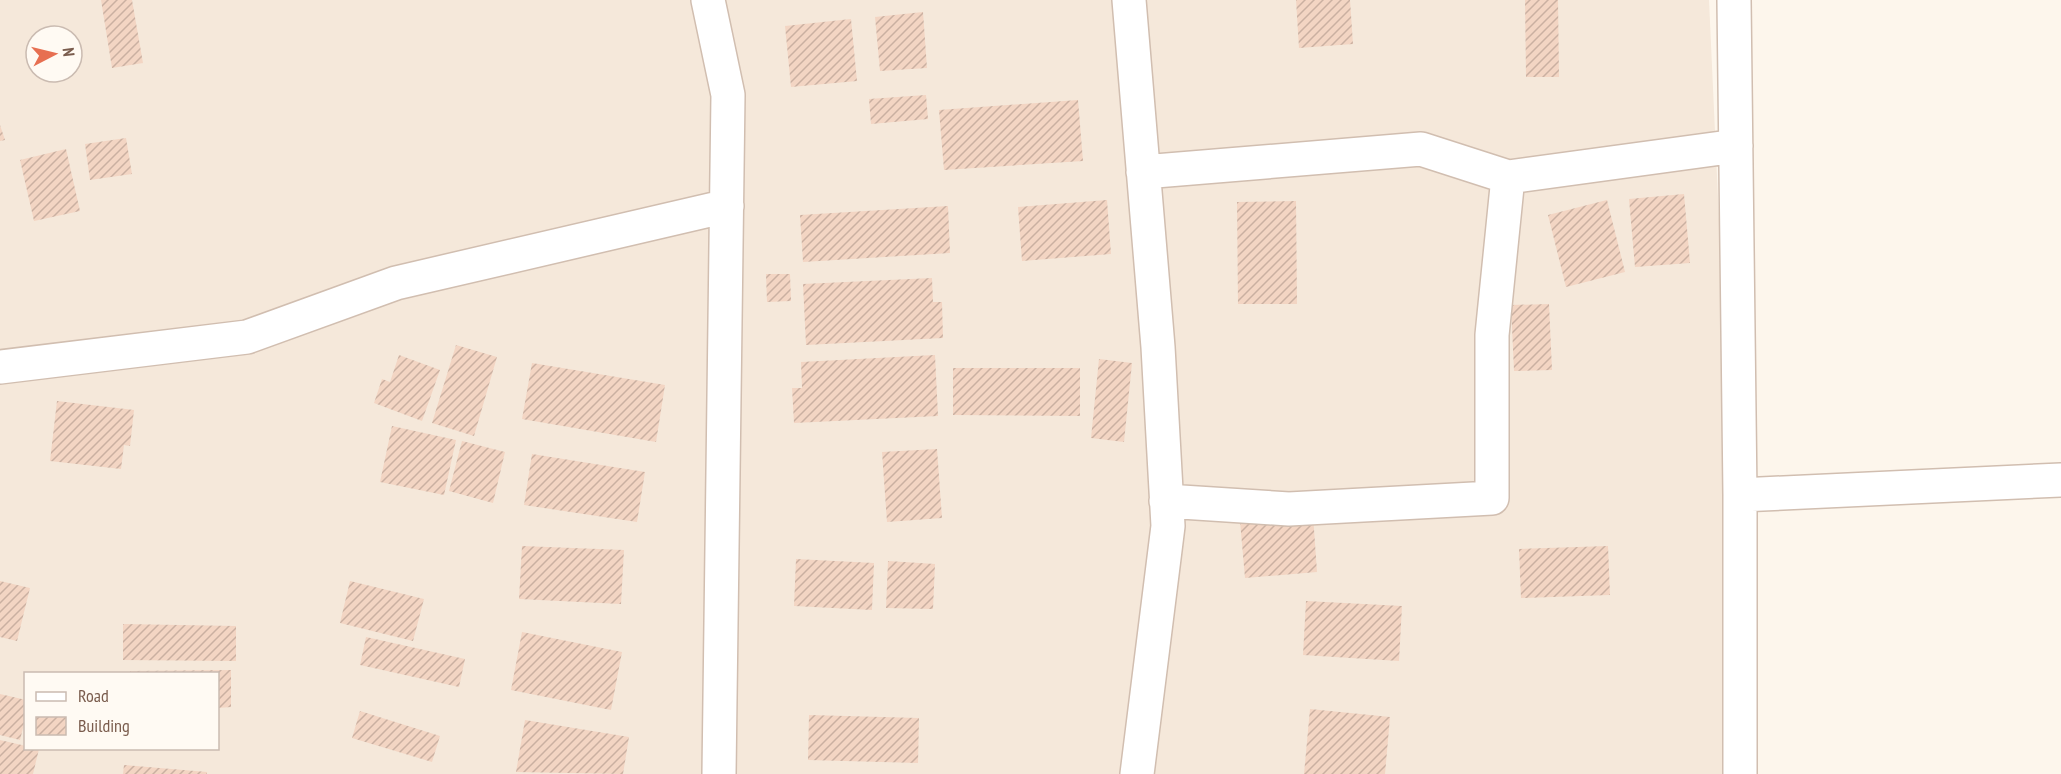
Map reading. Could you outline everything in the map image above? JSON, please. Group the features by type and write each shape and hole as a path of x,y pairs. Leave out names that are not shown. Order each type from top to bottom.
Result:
{"street":[{"path":"708,0 728,95 718,774"},
{"path":"1129,0 1158,346 1168,526 1137,774"},
{"path":"1734,0 1740,495 1740,774"},
{"path":"1143,172 1421,149 1508,177 1736,146"},
{"path":"1166,501 1288,509 1492,498 1492,335 1508,177"},
{"path":"0,368 247,337 396,283 727,206"},
{"path":"1740,495 2061,480"}],"shaded area":[{"path":"0,0 1709,0 1742,726 1734,774 0,774"}],"building":[{"path":"101,0 132,0 143,63 112,68"},
{"path":"1296,0 1350,0 1353,44 1299,48"},
{"path":"1525,0 1558,0 1559,77 1526,77"},
{"path":"923,12 927,68 880,71 875,17"},
{"path":"851,19 857,81 791,87 785,26"},
{"path":"926,95 928,119 871,124 869,99"},
{"path":"1078,100 1083,161 944,170 939,110"},
{"path":"0,125 5,140 0,141"},
{"path":"126,138 132,174 90,180 85,144"},
{"path":"66,149 80,211 34,221 20,160"},
{"path":"1684,194 1690,263 1635,267 1629,199"},
{"path":"1107,200 1111,254 1022,261 1018,207"},
{"path":"1607,200 1625,272 1566,287 1548,215"},
{"path":"1296,201 1297,304 1238,304 1237,202"},
{"path":"948,206 950,253 803,262 800,215"},
{"path":"766,274 790,274 791,301 767,302"},
{"path":"932,278 933,302 942,302 943,338 806,345 803,284"},
{"path":"1549,304 1552,370 1514,371 1511,305"},
{"path":"456,345 497,357 474,436 432,423"},
{"path":"399,355 440,370 422,421 374,403 382,379 390,382"},
{"path":"935,355 938,416 794,423 792,388 802,388 801,362"},
{"path":"1099,359 1132,363 1124,442 1091,438"},
{"path":"532,363 665,385 656,442 522,419"},
{"path":"953,368 1080,368 1080,416 953,415"},
{"path":"57,401 134,410 130,446 124,445 121,469 50,461"},
{"path":"392,426 456,440 444,495 380,482"},
{"path":"462,441 505,452 493,503 449,491"},
{"path":"937,449 942,518 887,522 882,452"},
{"path":"532,454 645,472 637,522 524,505"},
{"path":"1313,515 1317,572 1245,578 1240,521"},
{"path":"522,546 624,550 621,604 519,599"},
{"path":"1608,546 1610,595 1521,598 1519,549"},
{"path":"796,559 874,563 872,610 794,606"},
{"path":"888,561 935,564 933,609 886,608"},
{"path":"0,581 30,588 17,641 0,637"},
{"path":"350,581 424,599 413,641 340,623"},
{"path":"1306,601 1402,606 1399,661 1303,655"},
{"path":"123,624 236,626 236,661 123,660"},
{"path":"522,632 622,652 611,710 511,690"},
{"path":"366,637 465,659 459,687 360,665"},
{"path":"231,670 231,707 219,708 219,672 130,671"},
{"path":"0,694 24,700 24,724 20,740 0,735"},
{"path":"1310,709 1390,717 1385,774 1304,774"},
{"path":"360,711 440,736 432,762 352,738"},
{"path":"809,715 919,718 918,763 808,760"},
{"path":"525,720 629,737 623,774 516,772"},
{"path":"0,740 24,746 24,750 39,750 33,774 0,774"},
{"path":"124,765 207,772 207,774 123,774"}]}
